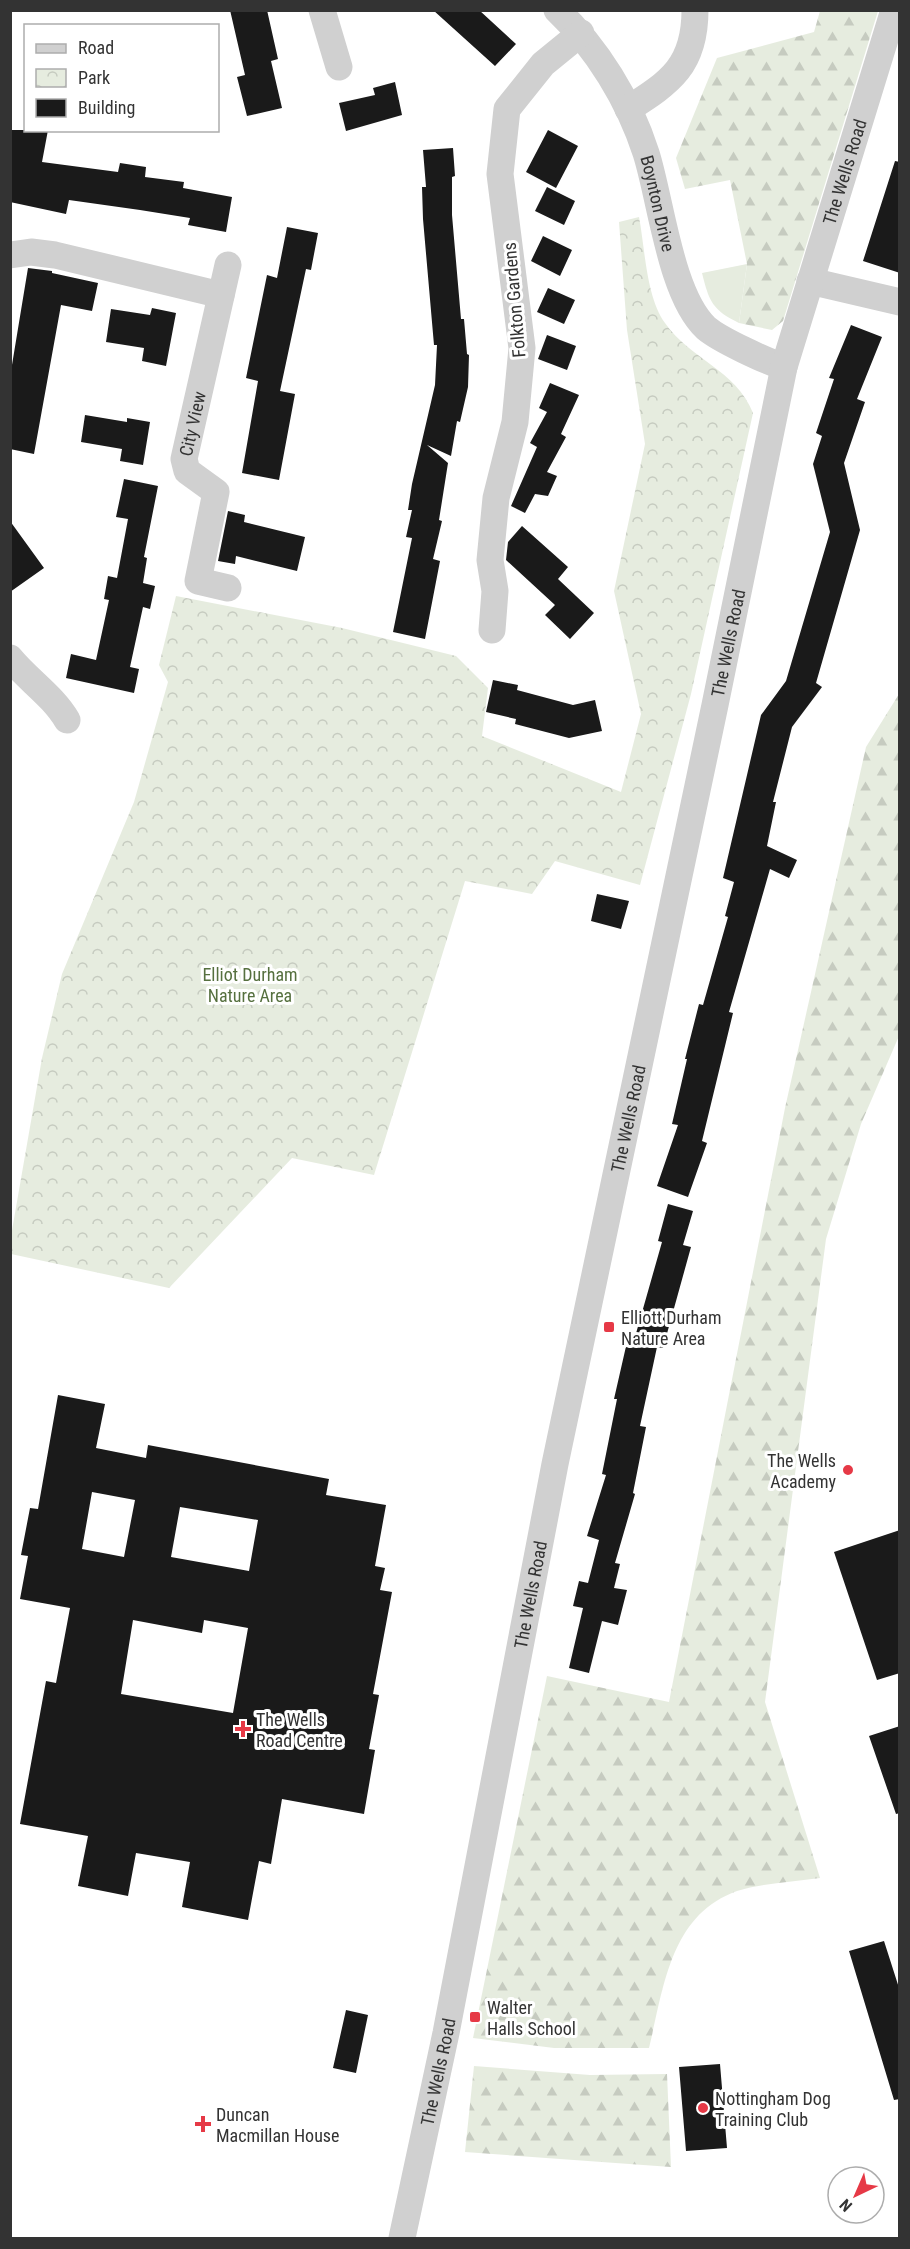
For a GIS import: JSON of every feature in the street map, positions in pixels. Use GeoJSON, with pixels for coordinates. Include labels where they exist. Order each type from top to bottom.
{"type":"FeatureCollection","features":[{"type":"Feature","properties":{"kind":"street"},"geometry":{"type":"LineString","coordinates":[[322,10],[339,67]]}},
{"type":"Feature","properties":{"kind":"street","name":"Boynton Drive"},"geometry":{"type":"LineString","coordinates":[[557,10],[581,33],[628,109],[645,152],[672,260],[692,310],[707,328],[784,368]]}},
{"type":"Feature","properties":{"kind":"street"},"geometry":{"type":"LineString","coordinates":[[628,109],[658,90],[681,70],[695,28],[695,10]]}},
{"type":"Feature","properties":{"kind":"street","name":"The Wells Road"},"geometry":{"type":"LineString","coordinates":[[402,2238],[446,2033],[555,1464],[784,368],[894,10]]}},
{"type":"Feature","properties":{"kind":"street","name":"Folkton Gardens"},"geometry":{"type":"LineString","coordinates":[[492,630],[495,591],[490,560],[496,498],[515,422],[522,348],[500,174],[507,109],[543,64],[581,33]]}},
{"type":"Feature","properties":{"kind":"street"},"geometry":{"type":"LineString","coordinates":[[10,255],[30,252],[55,255],[222,295]]}},
{"type":"Feature","properties":{"kind":"street","name":"City View"},"geometry":{"type":"LineString","coordinates":[[228,265],[184,459],[187,471],[216,492],[198,581],[228,588]]}},
{"type":"Feature","properties":{"kind":"street"},"geometry":{"type":"LineString","coordinates":[[810,281],[900,302]]}},
{"type":"Feature","properties":{"kind":"street"},"geometry":{"type":"LineString","coordinates":[[10,658],[25,676],[59,707],[67,720]]}},
{"type":"Feature","properties":{"kind":"green space"},"geometry":{"type":"Polygon","coordinates":[[[820,11],[878,11],[783,321],[772,330],[739,323],[747,264],[730,180],[685,189],[676,158],[717,58],[814,32],[820,11]]]}},
{"type":"Feature","properties":{"kind":"green space","name":"Elliot Durham Nature Area"},"geometry":{"type":"Polygon","coordinates":[[[639,217],[650,286],[665,323],[687,346],[736,386],[753,413],[691,694],[640,885],[555,861],[532,894],[465,881],[374,1175],[292,1158],[169,1288],[11,1254],[11,1236],[42,1058],[62,974],[134,802],[168,682],[159,665],[176,596],[342,628],[456,656],[488,688],[482,736],[621,792],[641,714],[614,591],[645,444],[627,330],[619,222],[639,217]]]}},
{"type":"Feature","properties":{"kind":"green space"},"geometry":{"type":"Polygon","coordinates":[[[747,264],[739,323],[723,314],[713,304],[702,273],[747,264]]]}},
{"type":"Feature","properties":{"kind":"green space"},"geometry":{"type":"Polygon","coordinates":[[[899,694],[899,1036],[861,1124],[826,1239],[765,1702],[820,1878],[767,1884],[737,1891],[715,1902],[697,1917],[673,1956],[649,2048],[554,2048],[473,2038],[547,1676],[669,1702],[785,1108],[866,747],[899,694]]]}},
{"type":"Feature","properties":{"kind":"green space"},"geometry":{"type":"Polygon","coordinates":[[[474,2066],[590,2075],[667,2074],[671,2167],[465,2152],[474,2066]]]}},
{"type":"Feature","properties":{"kind":"building"},"geometry":{"type":"Polygon","coordinates":[[[230,10],[267,10],[278,59],[271,61],[282,108],[247,116],[237,77],[245,75],[230,10]]]}},
{"type":"Feature","properties":{"kind":"building"},"geometry":{"type":"Polygon","coordinates":[[[433,10],[479,10],[516,44],[495,66],[433,10]]]}},
{"type":"Feature","properties":{"kind":"building"},"geometry":{"type":"Polygon","coordinates":[[[395,82],[402,115],[346,131],[339,103],[375,95],[373,88],[395,82]]]}},
{"type":"Feature","properties":{"kind":"building"},"geometry":{"type":"Polygon","coordinates":[[[10,130],[48,132],[42,162],[118,172],[120,163],[146,167],[145,177],[184,182],[183,188],[232,197],[226,232],[188,225],[190,218],[69,200],[66,214],[10,202],[10,130]]]}},
{"type":"Feature","properties":{"kind":"building"},"geometry":{"type":"Polygon","coordinates":[[[548,130],[578,146],[556,188],[526,172],[548,130]]]}},
{"type":"Feature","properties":{"kind":"building"},"geometry":{"type":"Polygon","coordinates":[[[453,148],[455,176],[452,177],[452,215],[461,319],[464,319],[467,354],[469,355],[468,387],[460,422],[457,421],[451,456],[427,445],[448,463],[439,520],[442,521],[433,559],[440,561],[425,639],[393,632],[412,538],[406,537],[412,510],[408,510],[412,484],[435,385],[437,345],[434,345],[423,219],[422,187],[426,187],[423,150],[453,148]]]}},
{"type":"Feature","properties":{"kind":"building"},"geometry":{"type":"Polygon","coordinates":[[[895,161],[900,162],[900,273],[863,261],[895,161]]]}},
{"type":"Feature","properties":{"kind":"building"},"geometry":{"type":"Polygon","coordinates":[[[547,187],[575,201],[564,225],[535,211],[547,187]]]}},
{"type":"Feature","properties":{"kind":"building"},"geometry":{"type":"Polygon","coordinates":[[[287,227],[318,233],[311,270],[306,269],[280,391],[295,394],[279,480],[242,473],[258,381],[246,378],[267,275],[277,278],[287,227]]]}},
{"type":"Feature","properties":{"kind":"building"},"geometry":{"type":"Polygon","coordinates":[[[543,236],[572,250],[560,276],[531,261],[543,236]]]}},
{"type":"Feature","properties":{"kind":"building"},"geometry":{"type":"Polygon","coordinates":[[[28,268],[52,271],[52,273],[98,283],[92,311],[61,305],[34,454],[10,449],[10,377],[28,268]]]}},
{"type":"Feature","properties":{"kind":"building"},"geometry":{"type":"Polygon","coordinates":[[[548,288],[575,300],[564,324],[537,312],[548,288]]]}},
{"type":"Feature","properties":{"kind":"building"},"geometry":{"type":"Polygon","coordinates":[[[152,308],[176,313],[166,366],[142,361],[144,348],[106,342],[111,309],[150,315],[152,308]]]}},
{"type":"Feature","properties":{"kind":"building"},"geometry":{"type":"Polygon","coordinates":[[[851,325],[882,337],[857,399],[865,402],[844,463],[860,530],[816,683],[822,687],[792,727],[773,802],[776,802],[767,846],[797,860],[789,878],[770,869],[729,1012],[733,1013],[702,1141],[707,1143],[688,1197],[657,1186],[678,1125],[672,1124],[699,1004],[703,1005],[728,917],[725,916],[734,882],[723,878],[761,715],[786,681],[830,532],[813,464],[822,436],[816,433],[834,379],[829,378],[851,325]]]}},
{"type":"Feature","properties":{"kind":"building"},"geometry":{"type":"Polygon","coordinates":[[[547,335],[576,346],[567,370],[538,359],[547,335]]]}},
{"type":"Feature","properties":{"kind":"building"},"geometry":{"type":"Polygon","coordinates":[[[550,383],[579,395],[561,434],[566,437],[547,472],[557,476],[548,496],[535,494],[525,513],[511,506],[537,447],[530,443],[547,412],[539,408],[550,383]]]}},
{"type":"Feature","properties":{"kind":"building"},"geometry":{"type":"Polygon","coordinates":[[[85,415],[127,422],[127,418],[150,422],[143,465],[120,461],[122,449],[81,442],[85,415]]]}},
{"type":"Feature","properties":{"kind":"building"},"geometry":{"type":"Polygon","coordinates":[[[124,479],[158,486],[144,557],[147,558],[143,583],[155,586],[150,609],[143,607],[130,667],[139,669],[134,693],[66,678],[71,654],[96,660],[109,600],[104,599],[108,576],[117,578],[128,519],[116,517],[124,479]]]}},
{"type":"Feature","properties":{"kind":"building"},"geometry":{"type":"Polygon","coordinates":[[[228,511],[245,515],[244,522],[305,537],[297,571],[236,556],[235,564],[218,561],[228,511]]]}},
{"type":"Feature","properties":{"kind":"building"},"geometry":{"type":"Polygon","coordinates":[[[10,521],[44,568],[10,592],[10,521]]]}},
{"type":"Feature","properties":{"kind":"building"},"geometry":{"type":"Polygon","coordinates":[[[522,526],[568,567],[558,579],[594,613],[570,639],[545,615],[555,605],[506,560],[508,542],[522,526]]]}},
{"type":"Feature","properties":{"kind":"building"},"geometry":{"type":"Polygon","coordinates":[[[493,680],[518,685],[517,690],[573,705],[595,700],[602,731],[569,738],[515,724],[516,719],[486,712],[493,680]]]}},
{"type":"Feature","properties":{"kind":"building"},"geometry":{"type":"Polygon","coordinates":[[[597,894],[629,901],[621,929],[591,921],[597,894]]]}},
{"type":"Feature","properties":{"kind":"building"},"geometry":{"type":"Polygon","coordinates":[[[668,1204],[693,1211],[683,1245],[691,1247],[663,1348],[657,1347],[640,1426],[646,1427],[633,1493],[635,1494],[615,1563],[620,1564],[614,1588],[627,1590],[618,1625],[602,1621],[589,1673],[569,1668],[583,1608],[573,1606],[579,1581],[588,1583],[599,1540],[587,1536],[606,1475],[602,1474],[617,1399],[614,1399],[627,1342],[633,1344],[662,1242],[658,1241],[668,1204]]]}},
{"type":"Feature","properties":{"kind":"building"},"geometry":{"type":"Polygon","coordinates":[[[58,1395],[105,1404],[96,1448],[146,1458],[148,1445],[329,1479],[326,1495],[386,1505],[375,1566],[385,1568],[380,1590],[392,1592],[373,1694],[379,1695],[369,1749],[375,1750],[364,1814],[282,1799],[271,1864],[259,1861],[248,1920],[182,1907],[190,1862],[136,1853],[128,1896],[78,1886],[88,1836],[20,1824],[46,1681],[56,1683],[70,1608],[20,1599],[28,1556],[21,1555],[30,1508],[38,1509],[58,1395]],[[92,1492],[82,1549],[124,1557],[135,1500],[92,1492]],[[180,1507],[171,1557],[249,1571],[258,1520],[180,1507]],[[133,1620],[121,1694],[233,1713],[248,1628],[204,1620],[202,1633],[133,1620]]]}},
{"type":"Feature","properties":{"kind":"building"},"geometry":{"type":"Polygon","coordinates":[[[900,1530],[900,1673],[877,1680],[834,1552],[900,1530]]]}},
{"type":"Feature","properties":{"kind":"building"},"geometry":{"type":"Polygon","coordinates":[[[900,1726],[900,1813],[896,1814],[869,1736],[900,1726]]]}},
{"type":"Feature","properties":{"kind":"building"},"geometry":{"type":"Polygon","coordinates":[[[884,1941],[900,1991],[900,2099],[894,2100],[849,1951],[884,1941]]]}},
{"type":"Feature","properties":{"kind":"building"},"geometry":{"type":"Polygon","coordinates":[[[346,2010],[368,2015],[356,2073],[333,2068],[346,2010]]]}},
{"type":"Feature","properties":{"kind":"building","name":"Nottingham Dog Training Club"},"geometry":{"type":"Polygon","coordinates":[[[720,2064],[727,2148],[686,2151],[679,2067],[720,2064]]]}},
{"type":"Feature","properties":{"kind":"place","name":"Elliott Durham Nature Area"},"geometry":{"type":"Point","coordinates":[609,1327]}},
{"type":"Feature","properties":{"kind":"place","name":"The Wells Academy"},"geometry":{"type":"Point","coordinates":[848,1470]}},
{"type":"Feature","properties":{"kind":"place","name":"The Wells Road Centre"},"geometry":{"type":"Point","coordinates":[243,1729]}},
{"type":"Feature","properties":{"kind":"place","name":"Walter Halls School"},"geometry":{"type":"Point","coordinates":[475,2017]}},
{"type":"Feature","properties":{"kind":"place","name":"Nottingham Dog Training Club"},"geometry":{"type":"Point","coordinates":[703,2108]}},
{"type":"Feature","properties":{"kind":"place","name":"Duncan Macmillan House"},"geometry":{"type":"Point","coordinates":[203,2124]}}]}
